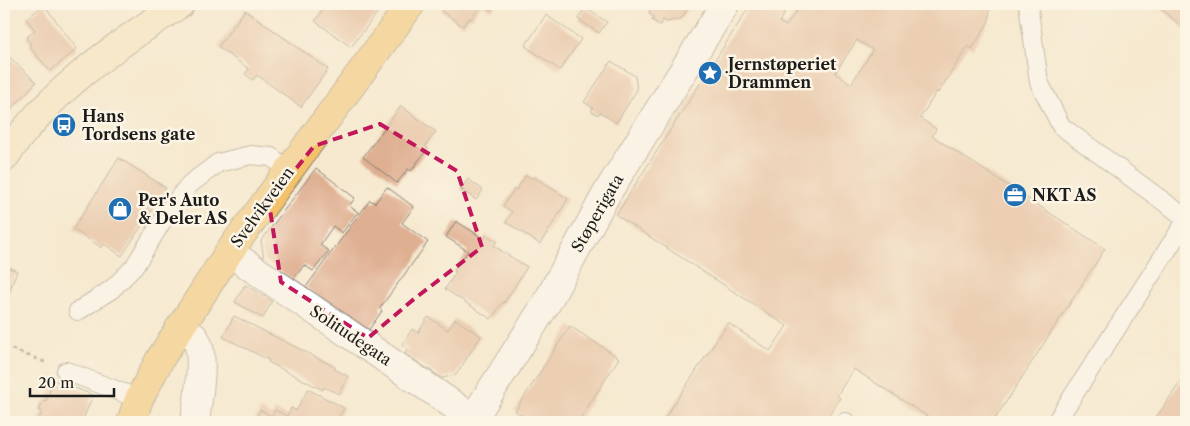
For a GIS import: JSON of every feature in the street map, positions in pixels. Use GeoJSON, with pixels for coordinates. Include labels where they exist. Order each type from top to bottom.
{"type":"FeatureCollection","features":[{"type":"Feature","properties":{"kind":"main road"},"geometry":{"type":"LineString","coordinates":[[4,158],[27,128],[70,84],[99,59],[180,4]]}},
{"type":"Feature","properties":{"kind":"main road","name":"Svelvikveien"},"geometry":{"type":"LineString","coordinates":[[135,411],[160,359],[229,252],[411,4]]}},
{"type":"Feature","properties":{"kind":"street","name":"Støperigata"},"geometry":{"type":"LineString","coordinates":[[472,420],[546,304],[607,193],[725,4]]}},
{"type":"Feature","properties":{"kind":"street","name":"Solitudegata"},"geometry":{"type":"LineString","coordinates":[[229,252],[472,420]]}},
{"type":"Feature","properties":{"kind":"street"},"geometry":{"type":"LineString","coordinates":[[179,329],[194,336],[199,348],[201,369],[195,422]]}},
{"type":"Feature","properties":{"kind":"lane"},"geometry":{"type":"LineString","coordinates":[[1028,4],[1040,82],[1061,126],[1186,220],[1056,422]]}},
{"type":"Feature","properties":{"kind":"lane"},"geometry":{"type":"LineString","coordinates":[[78,311],[112,288],[134,267],[169,210],[190,184],[218,164],[250,155],[271,157],[289,170]]}},
{"type":"Feature","properties":{"kind":"lane"},"geometry":{"type":"LineString","coordinates":[[66,371],[135,411]]}},
{"type":"Feature","properties":{"kind":"path"},"geometry":{"type":"LineString","coordinates":[[4,346],[66,371]]}},
{"type":"Feature","properties":{"kind":"highlighted area"},"geometry":{"type":"Polygon","coordinates":[[[380,124],[457,171],[482,247],[414,299],[368,338],[281,282],[269,203],[314,146],[380,124]]]}},
{"type":"Feature","properties":{"kind":"building"},"geometry":{"type":"Polygon","coordinates":[[[327,4],[384,4],[351,47],[315,21],[327,4]]]}},
{"type":"Feature","properties":{"kind":"building"},"geometry":{"type":"Polygon","coordinates":[[[446,4],[482,4],[463,26],[441,11],[446,4]]]}},
{"type":"Feature","properties":{"kind":"building"},"geometry":{"type":"Polygon","coordinates":[[[482,4],[497,4],[491,11],[482,4]]]}},
{"type":"Feature","properties":{"kind":"building"},"geometry":{"type":"Polygon","coordinates":[[[641,4],[691,4],[681,19],[667,22],[663,20],[660,25],[652,20],[654,17],[649,14],[650,9],[641,4]]]}},
{"type":"Feature","properties":{"kind":"building"},"geometry":{"type":"Polygon","coordinates":[[[751,4],[790,4],[779,22],[786,26],[801,4],[990,4],[989,21],[972,49],[968,46],[920,118],[936,129],[932,136],[1105,249],[993,422],[936,422],[854,369],[837,395],[840,398],[824,422],[662,422],[728,323],[770,351],[787,326],[616,215],[751,4]],[[857,40],[835,73],[851,84],[873,50],[857,40]]]}},
{"type":"Feature","properties":{"kind":"building"},"geometry":{"type":"Polygon","coordinates":[[[1155,4],[1186,4],[1186,30],[1155,4]]]}},
{"type":"Feature","properties":{"kind":"building"},"geometry":{"type":"Polygon","coordinates":[[[44,5],[77,49],[50,71],[29,46],[31,44],[26,38],[35,30],[26,19],[44,5]]]}},
{"type":"Feature","properties":{"kind":"building"},"geometry":{"type":"Polygon","coordinates":[[[585,8],[607,22],[599,33],[578,19],[585,8]]]}},
{"type":"Feature","properties":{"kind":"building"},"geometry":{"type":"Polygon","coordinates":[[[245,10],[328,69],[301,107],[257,75],[253,80],[245,74],[249,69],[218,47],[245,10]]]}},
{"type":"Feature","properties":{"kind":"building"},"geometry":{"type":"Polygon","coordinates":[[[546,15],[581,39],[560,70],[525,46],[546,15]]]}},
{"type":"Feature","properties":{"kind":"building"},"geometry":{"type":"Polygon","coordinates":[[[4,52],[36,82],[8,113],[4,109],[4,52]]]}},
{"type":"Feature","properties":{"kind":"building"},"geometry":{"type":"Polygon","coordinates":[[[611,61],[635,76],[637,90],[616,123],[600,112],[598,115],[591,111],[593,108],[584,102],[611,61]]]}},
{"type":"Feature","properties":{"kind":"building"},"geometry":{"type":"Polygon","coordinates":[[[401,106],[436,132],[425,146],[428,148],[411,171],[408,169],[397,183],[363,157],[401,106]]]}},
{"type":"Feature","properties":{"kind":"building","name":"Per's Auto & Deler AS"},"geometry":{"type":"Polygon","coordinates":[[[119,158],[166,188],[122,256],[104,244],[102,248],[73,229],[119,158]]]}},
{"type":"Feature","properties":{"kind":"building"},"geometry":{"type":"Polygon","coordinates":[[[316,168],[355,198],[349,206],[358,212],[342,233],[333,226],[320,245],[329,251],[313,271],[304,265],[293,280],[264,259],[261,241],[316,168]]]}},
{"type":"Feature","properties":{"kind":"building"},"geometry":{"type":"Polygon","coordinates":[[[526,175],[533,179],[534,177],[568,199],[540,244],[506,222],[512,212],[503,206],[526,175]]]}},
{"type":"Feature","properties":{"kind":"building"},"geometry":{"type":"Polygon","coordinates":[[[468,179],[483,190],[476,200],[461,189],[468,179]]]}},
{"type":"Feature","properties":{"kind":"building"},"geometry":{"type":"Polygon","coordinates":[[[387,187],[414,207],[402,223],[428,242],[380,308],[382,311],[368,331],[306,287],[370,200],[375,203],[387,187]]]}},
{"type":"Feature","properties":{"kind":"building"},"geometry":{"type":"Polygon","coordinates":[[[456,221],[484,239],[486,235],[497,241],[494,246],[527,267],[504,303],[491,319],[445,289],[456,272],[454,271],[468,251],[446,237],[456,221]]]}},
{"type":"Feature","properties":{"kind":"building"},"geometry":{"type":"Polygon","coordinates":[[[4,266],[17,271],[4,305],[4,266]]]}},
{"type":"Feature","properties":{"kind":"building"},"geometry":{"type":"Polygon","coordinates":[[[245,285],[272,301],[263,318],[235,302],[245,285]]]}},
{"type":"Feature","properties":{"kind":"building"},"geometry":{"type":"Polygon","coordinates":[[[234,316],[335,367],[334,369],[348,376],[339,394],[324,387],[323,390],[223,337],[234,316]]]}},
{"type":"Feature","properties":{"kind":"building"},"geometry":{"type":"Polygon","coordinates":[[[428,317],[448,330],[455,319],[481,336],[456,375],[442,378],[405,354],[408,349],[402,345],[412,329],[418,333],[428,317]]]}},
{"type":"Feature","properties":{"kind":"building"},"geometry":{"type":"Polygon","coordinates":[[[570,326],[619,358],[578,422],[533,422],[515,411],[570,326]]]}},
{"type":"Feature","properties":{"kind":"building"},"geometry":{"type":"Polygon","coordinates":[[[1186,374],[1186,422],[1153,422],[1186,374]]]}},
{"type":"Feature","properties":{"kind":"building"},"geometry":{"type":"Polygon","coordinates":[[[54,380],[93,395],[82,422],[38,422],[42,411],[39,410],[44,400],[46,401],[54,380]]]}},
{"type":"Feature","properties":{"kind":"building"},"geometry":{"type":"Polygon","coordinates":[[[308,389],[344,408],[336,422],[254,422],[260,410],[272,416],[275,410],[287,416],[291,408],[296,411],[308,389]]]}},
{"type":"Feature","properties":{"kind":"place","name":"Jernstøperiet Drammen"},"geometry":{"type":"Point","coordinates":[710,73]}},
{"type":"Feature","properties":{"kind":"place","name":"Hans Tordsens gate"},"geometry":{"type":"Point","coordinates":[64,125]}},
{"type":"Feature","properties":{"kind":"place","name":"NKT AS"},"geometry":{"type":"Point","coordinates":[1015,195]}},
{"type":"Feature","properties":{"kind":"place","name":"Per's Auto & Deler AS"},"geometry":{"type":"Point","coordinates":[120,209]}}]}
